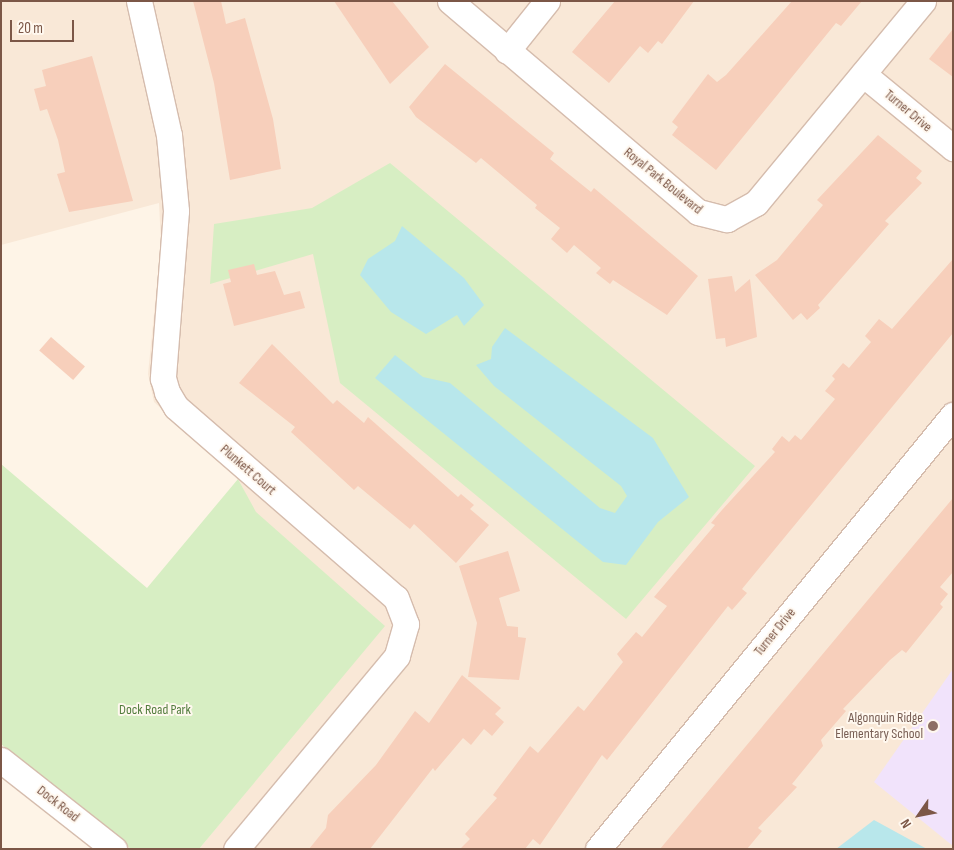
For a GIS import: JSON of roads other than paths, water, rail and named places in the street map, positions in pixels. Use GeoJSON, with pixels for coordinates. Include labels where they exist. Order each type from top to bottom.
{"type":"FeatureCollection","features":[{"type":"Feature","properties":{"kind":"street","name":"Plunkett Court"},"geometry":{"type":"LineString","coordinates":[[139,1],[169,135],[176,211],[163,378],[167,392],[176,407],[396,598],[406,624],[397,656],[236,849]]}},
{"type":"Feature","properties":{"kind":"street","name":"Royal Park Boulevard"},"geometry":{"type":"LineString","coordinates":[[450,1],[698,212],[712,219],[744,214],[756,203],[923,1]]}},
{"type":"Feature","properties":{"kind":"street"},"geometry":{"type":"LineString","coordinates":[[507,51],[547,1]]}},
{"type":"Feature","properties":{"kind":"street","name":"Turner Drive"},"geometry":{"type":"LineString","coordinates":[[863,74],[953,148]]}},
{"type":"Feature","properties":{"kind":"street","name":"Turner Drive"},"geometry":{"type":"LineString","coordinates":[[598,849],[953,415]]}},
{"type":"Feature","properties":{"kind":"street","name":"Dock Road"},"geometry":{"type":"LineString","coordinates":[[1,760],[114,849]]}},
{"type":"Feature","properties":{"kind":"water"},"geometry":{"type":"Polygon","coordinates":[[[402,226],[464,278],[484,305],[464,326],[457,315],[426,334],[391,312],[360,275],[368,259],[395,241],[402,226]]]}},
{"type":"Feature","properties":{"kind":"water"},"geometry":{"type":"Polygon","coordinates":[[[505,328],[653,438],[689,497],[658,522],[626,565],[603,562],[375,378],[395,355],[423,377],[450,383],[600,508],[615,513],[627,496],[621,486],[494,386],[476,365],[491,359],[492,347],[505,328]]]}},
{"type":"Feature","properties":{"kind":"water"},"geometry":{"type":"Polygon","coordinates":[[[874,820],[927,849],[836,849],[874,820]]]}},
{"type":"Feature","properties":{"kind":"place","name":"Algonquin Ridge Elementary School"},"geometry":{"type":"Point","coordinates":[933,726]}},
{"type":"Feature","properties":{"kind":"park label","name":"Dock Road Park"},"geometry":{"type":"Point","coordinates":[155,710]}}]}
